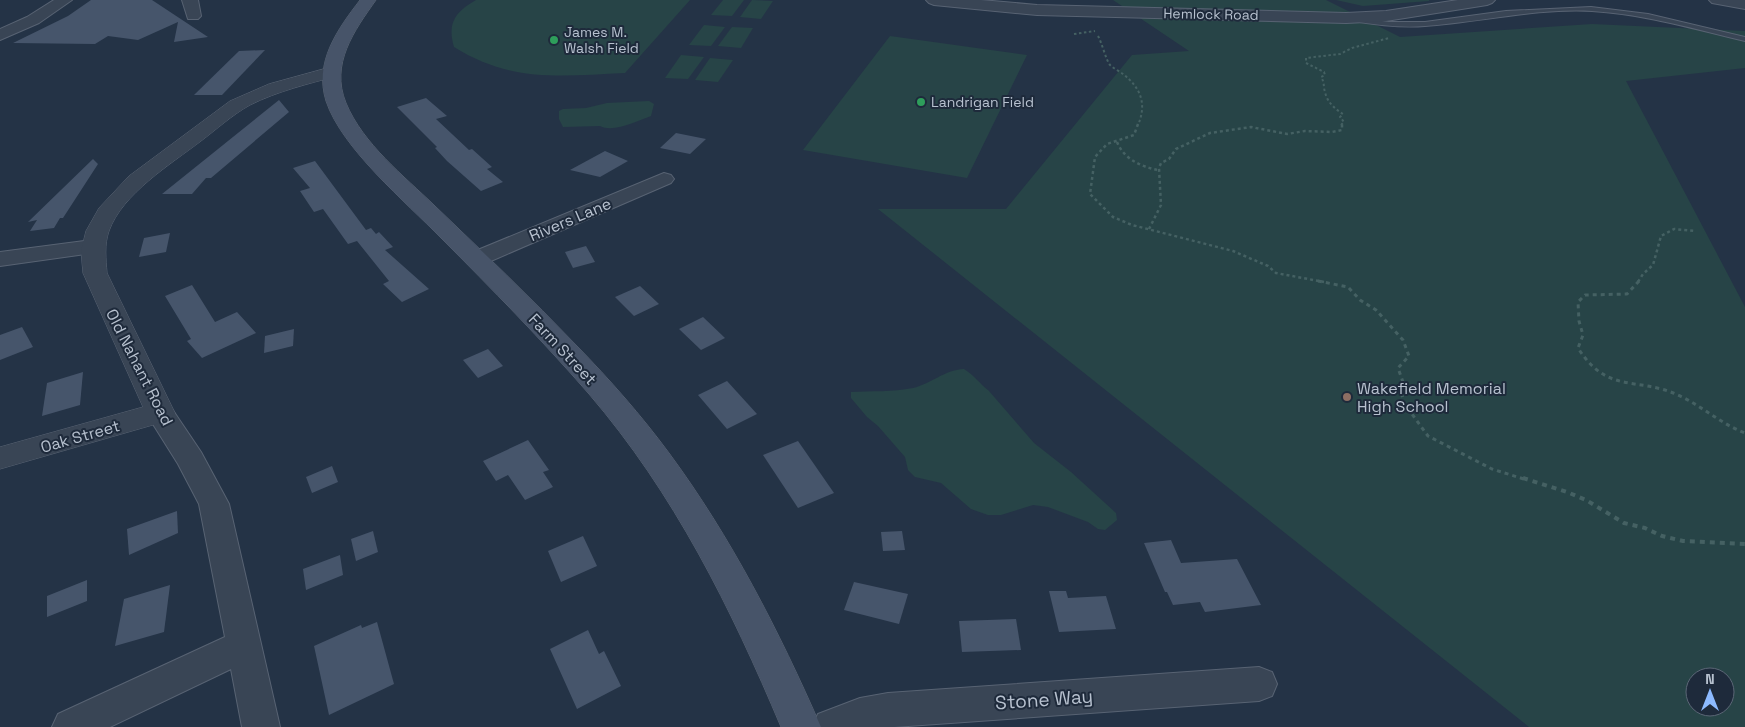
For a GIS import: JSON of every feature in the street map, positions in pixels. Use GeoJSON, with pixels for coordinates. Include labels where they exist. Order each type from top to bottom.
{"type":"FeatureCollection","features":[{"type":"Feature","properties":{"kind":"main road"},"geometry":{"type":"LineString","coordinates":[[331,78],[342,37],[368,0]]}},
{"type":"Feature","properties":{"kind":"main road","name":"Farm Street"},"geometry":{"type":"LineString","coordinates":[[331,78],[340,115],[362,145],[592,379],[631,425],[671,479],[735,587],[770,655],[801,727]]}},
{"type":"Feature","properties":{"kind":"street"},"geometry":{"type":"LineString","coordinates":[[0,35],[33,20],[64,0]]}},
{"type":"Feature","properties":{"kind":"street"},"geometry":{"type":"LineString","coordinates":[[190,0],[193,16]]}},
{"type":"Feature","properties":{"kind":"street","name":"Hemlock Road"},"geometry":{"type":"LineString","coordinates":[[934,0],[1037,10],[1346,18],[1386,16],[1487,0]]}},
{"type":"Feature","properties":{"kind":"street"},"geometry":{"type":"LineString","coordinates":[[1717,0],[1745,4]]}},
{"type":"Feature","properties":{"kind":"street","name":"Old Nahant Road"},"geometry":{"type":"LineString","coordinates":[[262,727],[214,504],[191,460],[160,413],[98,282],[93,264],[92,246],[95,235],[104,218],[125,192],[158,164],[227,114],[272,96],[331,78]]}},
{"type":"Feature","properties":{"kind":"street","name":"Rivers Lane"},"geometry":{"type":"LineString","coordinates":[[476,259],[664,179]]}},
{"type":"Feature","properties":{"kind":"street"},"geometry":{"type":"LineString","coordinates":[[0,260],[92,246]]}},
{"type":"Feature","properties":{"kind":"street","name":"Oak Street"},"geometry":{"type":"LineString","coordinates":[[0,458],[160,413]]}},
{"type":"Feature","properties":{"kind":"street"},"geometry":{"type":"LineString","coordinates":[[70,727],[245,645]]}},
{"type":"Feature","properties":{"kind":"street","name":"Stone Way"},"geometry":{"type":"LineString","coordinates":[[831,727],[860,716],[888,710],[1259,684]]}},
{"type":"Feature","properties":{"kind":"lane"},"geometry":{"type":"LineString","coordinates":[[1546,5],[1554,10]]}},
{"type":"Feature","properties":{"kind":"lane"},"geometry":{"type":"LineString","coordinates":[[1346,18],[1389,24],[1424,24],[1506,13],[1591,9],[1648,16],[1745,39]]}},
{"type":"Feature","properties":{"kind":"path"},"geometry":{"type":"LineString","coordinates":[[1074,34],[1095,31]]}},
{"type":"Feature","properties":{"kind":"path"},"geometry":{"type":"LineString","coordinates":[[1098,36],[1104,47],[1109,64],[1128,76],[1143,96],[1142,116],[1134,135],[1107,144],[1095,157],[1090,194],[1113,217],[1132,225],[1233,251],[1268,266],[1276,272],[1348,287],[1360,300],[1376,310],[1403,340],[1409,356],[1398,368],[1403,382],[1400,388],[1404,403],[1428,436],[1492,469],[1567,492],[1586,500],[1624,523],[1644,528],[1662,536],[1683,541],[1745,544]]}},
{"type":"Feature","properties":{"kind":"path"},"geometry":{"type":"LineString","coordinates":[[1148,229],[1158,214],[1162,200],[1158,170],[1161,163],[1169,159],[1176,149],[1210,133],[1231,132],[1251,127],[1287,134],[1305,131],[1332,132],[1342,130],[1341,126],[1344,122],[1340,117],[1343,114],[1336,111],[1328,100],[1323,88],[1325,83],[1321,77],[1324,75],[1324,72],[1306,63],[1306,58],[1340,54],[1352,48],[1378,42],[1392,36]]}},
{"type":"Feature","properties":{"kind":"path"},"geometry":{"type":"LineString","coordinates":[[1117,142],[1120,152],[1127,157],[1146,168],[1158,170]]}},
{"type":"Feature","properties":{"kind":"path"},"geometry":{"type":"LineString","coordinates":[[1696,231],[1674,229],[1661,236],[1653,265],[1643,274],[1635,287],[1626,294],[1585,295],[1578,302],[1579,322],[1583,335],[1578,348],[1590,366],[1604,377],[1668,391],[1696,405],[1721,423],[1745,433]]}},
{"type":"Feature","properties":{"kind":"green space","name":"James M. Walsh Field"},"geometry":{"type":"Polygon","coordinates":[[[476,0],[690,0],[625,73],[558,76],[537,75],[496,67],[475,59],[454,47],[452,25],[454,19],[463,9],[476,0]]]}},
{"type":"Feature","properties":{"kind":"green space"},"geometry":{"type":"Polygon","coordinates":[[[723,0],[744,0],[732,16],[711,15],[723,0]]]}},
{"type":"Feature","properties":{"kind":"green space"},"geometry":{"type":"Polygon","coordinates":[[[752,0],[773,1],[761,19],[740,17],[752,0]]]}},
{"type":"Feature","properties":{"kind":"green space","name":"Wakefield Memorial High School"},"geometry":{"type":"Polygon","coordinates":[[[1113,0],[1326,0],[1400,37],[1592,24],[1745,31],[1745,68],[1626,81],[1745,307],[1745,727],[1529,727],[878,209],[1006,209],[1132,55],[1189,51],[1113,0]]]}},
{"type":"Feature","properties":{"kind":"green space"},"geometry":{"type":"Polygon","coordinates":[[[1336,0],[1429,0],[1429,1],[1363,6],[1336,0]]]}},
{"type":"Feature","properties":{"kind":"green space"},"geometry":{"type":"Polygon","coordinates":[[[704,25],[725,27],[711,46],[689,45],[704,25]]]}},
{"type":"Feature","properties":{"kind":"green space"},"geometry":{"type":"Polygon","coordinates":[[[732,27],[753,28],[741,48],[718,46],[732,27]]]}},
{"type":"Feature","properties":{"kind":"green space","name":"Landrigan Field"},"geometry":{"type":"Polygon","coordinates":[[[890,36],[1027,55],[967,178],[803,150],[890,36]]]}},
{"type":"Feature","properties":{"kind":"green space"},"geometry":{"type":"Polygon","coordinates":[[[681,55],[704,57],[688,79],[665,78],[681,55]]]}},
{"type":"Feature","properties":{"kind":"green space"},"geometry":{"type":"Polygon","coordinates":[[[710,58],[733,60],[718,82],[695,80],[710,58]]]}},
{"type":"Feature","properties":{"kind":"green space"},"geometry":{"type":"Polygon","coordinates":[[[649,101],[654,104],[651,116],[619,127],[563,127],[559,119],[559,111],[563,109],[586,108],[607,103],[649,101]]]}},
{"type":"Feature","properties":{"kind":"green space"},"geometry":{"type":"Polygon","coordinates":[[[964,369],[989,391],[1034,443],[1071,472],[1116,513],[1117,520],[1105,530],[1098,529],[1088,522],[1048,507],[1033,505],[1001,515],[988,515],[971,509],[941,483],[915,477],[908,470],[905,457],[851,398],[851,392],[890,391],[913,388],[944,374],[964,369]]]}},
{"type":"Feature","properties":{"kind":"building"},"geometry":{"type":"Polygon","coordinates":[[[91,0],[152,0],[208,37],[174,42],[178,22],[138,40],[108,36],[95,44],[13,43],[68,16],[91,0]]]}},
{"type":"Feature","properties":{"kind":"building"},"geometry":{"type":"Polygon","coordinates":[[[265,50],[222,95],[194,95],[239,51],[265,50]]]}},
{"type":"Feature","properties":{"kind":"building"},"geometry":{"type":"Polygon","coordinates":[[[426,98],[447,116],[436,119],[469,150],[472,149],[492,167],[487,169],[503,182],[481,191],[447,161],[435,148],[437,147],[397,107],[426,98]]]}},
{"type":"Feature","properties":{"kind":"building"},"geometry":{"type":"Polygon","coordinates":[[[279,100],[289,112],[211,178],[206,178],[192,194],[162,194],[279,100]]]}},
{"type":"Feature","properties":{"kind":"building"},"geometry":{"type":"Polygon","coordinates":[[[676,133],[706,139],[690,154],[660,148],[676,133]]]}},
{"type":"Feature","properties":{"kind":"building"},"geometry":{"type":"Polygon","coordinates":[[[605,151],[628,161],[600,177],[570,170],[605,151]]]}},
{"type":"Feature","properties":{"kind":"building"},"geometry":{"type":"Polygon","coordinates":[[[93,159],[98,164],[63,218],[60,218],[54,228],[30,231],[37,220],[28,222],[93,159]]]}},
{"type":"Feature","properties":{"kind":"building"},"geometry":{"type":"Polygon","coordinates":[[[315,161],[366,230],[371,228],[376,234],[379,232],[393,247],[385,250],[429,289],[402,302],[383,284],[389,281],[357,241],[348,244],[323,209],[314,212],[300,191],[310,188],[293,168],[315,161]]]}},
{"type":"Feature","properties":{"kind":"building"},"geometry":{"type":"Polygon","coordinates":[[[170,233],[166,252],[139,257],[144,238],[170,233]]]}},
{"type":"Feature","properties":{"kind":"building"},"geometry":{"type":"Polygon","coordinates":[[[586,246],[595,262],[573,268],[565,252],[586,246]]]}},
{"type":"Feature","properties":{"kind":"building"},"geometry":{"type":"Polygon","coordinates":[[[192,285],[215,322],[237,312],[256,333],[202,358],[187,341],[191,339],[165,296],[192,285]]]}},
{"type":"Feature","properties":{"kind":"building"},"geometry":{"type":"Polygon","coordinates":[[[640,286],[659,304],[634,316],[615,297],[640,286]]]}},
{"type":"Feature","properties":{"kind":"building"},"geometry":{"type":"Polygon","coordinates":[[[703,317],[725,338],[701,350],[679,329],[703,317]]]}},
{"type":"Feature","properties":{"kind":"building"},"geometry":{"type":"Polygon","coordinates":[[[22,327],[33,347],[0,360],[0,335],[22,327]]]}},
{"type":"Feature","properties":{"kind":"building"},"geometry":{"type":"Polygon","coordinates":[[[294,329],[293,346],[264,353],[265,336],[294,329]]]}},
{"type":"Feature","properties":{"kind":"building"},"geometry":{"type":"Polygon","coordinates":[[[488,349],[503,366],[478,378],[463,360],[488,349]]]}},
{"type":"Feature","properties":{"kind":"building"},"geometry":{"type":"Polygon","coordinates":[[[83,372],[80,405],[42,416],[47,383],[83,372]]]}},
{"type":"Feature","properties":{"kind":"building"},"geometry":{"type":"Polygon","coordinates":[[[727,381],[757,414],[727,429],[698,395],[727,381]]]}},
{"type":"Feature","properties":{"kind":"building"},"geometry":{"type":"Polygon","coordinates":[[[528,440],[549,470],[543,472],[553,487],[525,500],[508,475],[496,481],[483,461],[528,440]]]}},
{"type":"Feature","properties":{"kind":"building"},"geometry":{"type":"Polygon","coordinates":[[[798,441],[834,493],[798,508],[763,455],[798,441]]]}},
{"type":"Feature","properties":{"kind":"building"},"geometry":{"type":"Polygon","coordinates":[[[332,466],[338,482],[312,493],[306,477],[332,466]]]}},
{"type":"Feature","properties":{"kind":"building"},"geometry":{"type":"Polygon","coordinates":[[[177,511],[178,533],[129,555],[127,529],[177,511]]]}},
{"type":"Feature","properties":{"kind":"building"},"geometry":{"type":"Polygon","coordinates":[[[373,531],[378,552],[356,561],[351,539],[373,531]]]}},
{"type":"Feature","properties":{"kind":"building"},"geometry":{"type":"Polygon","coordinates":[[[902,531],[905,550],[883,551],[881,532],[902,531]]]}},
{"type":"Feature","properties":{"kind":"building"},"geometry":{"type":"Polygon","coordinates":[[[583,536],[597,566],[561,582],[548,551],[583,536]]]}},
{"type":"Feature","properties":{"kind":"building"},"geometry":{"type":"Polygon","coordinates":[[[1171,540],[1181,563],[1237,559],[1261,605],[1205,612],[1200,602],[1173,605],[1167,592],[1165,592],[1144,543],[1171,540]]]}},
{"type":"Feature","properties":{"kind":"building"},"geometry":{"type":"Polygon","coordinates":[[[340,555],[343,575],[306,590],[303,569],[340,555]]]}},
{"type":"Feature","properties":{"kind":"building"},"geometry":{"type":"Polygon","coordinates":[[[87,580],[87,601],[47,617],[47,596],[87,580]]]}},
{"type":"Feature","properties":{"kind":"building"},"geometry":{"type":"Polygon","coordinates":[[[854,582],[908,594],[899,624],[844,610],[854,582]]]}},
{"type":"Feature","properties":{"kind":"building"},"geometry":{"type":"Polygon","coordinates":[[[170,585],[164,632],[115,646],[124,599],[170,585]]]}},
{"type":"Feature","properties":{"kind":"building"},"geometry":{"type":"Polygon","coordinates":[[[1049,591],[1066,591],[1068,598],[1106,596],[1116,629],[1059,632],[1049,591]]]}},
{"type":"Feature","properties":{"kind":"building"},"geometry":{"type":"Polygon","coordinates":[[[1016,619],[1021,650],[962,652],[959,621],[1016,619]]]}},
{"type":"Feature","properties":{"kind":"building"},"geometry":{"type":"Polygon","coordinates":[[[377,622],[394,684],[329,715],[314,646],[361,625],[362,628],[377,622]]]}},
{"type":"Feature","properties":{"kind":"building"},"geometry":{"type":"Polygon","coordinates":[[[588,630],[599,654],[604,651],[621,686],[577,709],[550,649],[588,630]]]}},
{"type":"Feature","properties":{"kind":"place","name":"James M. Walsh Field"},"geometry":{"type":"Point","coordinates":[554,40]}},
{"type":"Feature","properties":{"kind":"place","name":"Landrigan Field"},"geometry":{"type":"Point","coordinates":[921,102]}},
{"type":"Feature","properties":{"kind":"place","name":"Wakefield Memorial High School"},"geometry":{"type":"Point","coordinates":[1347,397]}}]}
